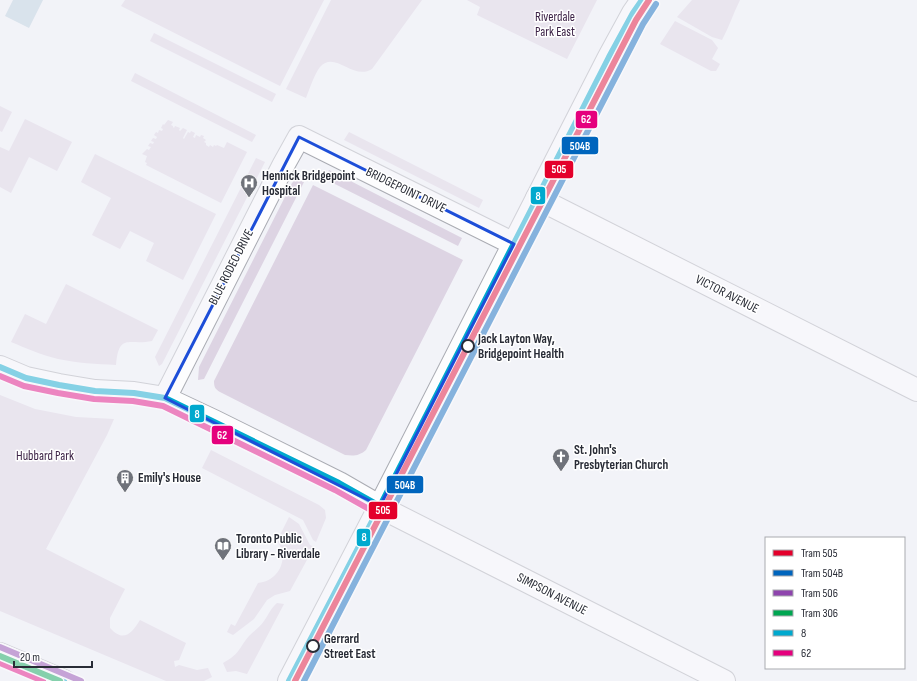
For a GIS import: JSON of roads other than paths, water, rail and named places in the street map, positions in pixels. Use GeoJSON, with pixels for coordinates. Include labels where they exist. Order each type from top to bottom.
{"type":"FeatureCollection","features":[{"type":"Feature","properties":{"kind":"street"},"geometry":{"type":"LineString","coordinates":[[289,681],[619,38],[642,0]]}},
{"type":"Feature","properties":{"kind":"street","name":"BRIDGEPOINT DRIVE"},"geometry":{"type":"LineString","coordinates":[[299,137],[514,244]]}},
{"type":"Feature","properties":{"kind":"street","name":"BLUE RODEO DRIVE"},"geometry":{"type":"LineString","coordinates":[[165,398],[299,137]]}},
{"type":"Feature","properties":{"kind":"street","name":"VICTOR AVENUE"},"geometry":{"type":"LineString","coordinates":[[537,198],[917,390]]}},
{"type":"Feature","properties":{"kind":"street","name":"SIMPSON AVENUE"},"geometry":{"type":"LineString","coordinates":[[0,367],[26,378],[59,385],[95,391],[134,393],[165,398],[214,420],[339,483],[380,506],[724,681]]}},
{"type":"Feature","properties":{"kind":"street"},"geometry":{"type":"LineString","coordinates":[[0,654],[64,681]]}},
{"type":"Feature","properties":{"kind":"water"},"geometry":{"type":"Polygon","coordinates":[[[13,0],[43,0],[29,28],[5,16],[13,0]]]}},
{"type":"Feature","properties":{"kind":"tram line","name":"505"},"geometry":{"type":"LineString","coordinates":[[295,681],[636,20],[649,0]]}},
{"type":"Feature","properties":{"kind":"tram line","name":"504B"},"geometry":{"type":"LineString","coordinates":[[304,681],[643,24],[656,4]]}},
{"type":"Feature","properties":{"kind":"tram line","name":"506"},"geometry":{"type":"LineString","coordinates":[[0,647],[81,681]]}},
{"type":"Feature","properties":{"kind":"tram line","name":"306"},"geometry":{"type":"LineString","coordinates":[[0,656],[60,681]]}},
{"type":"Feature","properties":{"kind":"place","name":"Hennick Bridgepoint Hospital"},"geometry":{"type":"Point","coordinates":[249,198]}},
{"type":"Feature","properties":{"kind":"place","name":"Jack Layton Way, Bridgepoint Health"},"geometry":{"type":"Point","coordinates":[468,346]}},
{"type":"Feature","properties":{"kind":"place","name":"St. John's Presbyterian Church"},"geometry":{"type":"Point","coordinates":[561,472]}},
{"type":"Feature","properties":{"kind":"place","name":"Emily's House"},"geometry":{"type":"Point","coordinates":[125,493]}},
{"type":"Feature","properties":{"kind":"place","name":"Toronto Public Library - Riverdale"},"geometry":{"type":"Point","coordinates":[223,561]}},
{"type":"Feature","properties":{"kind":"place","name":"Gerrard Street East"},"geometry":{"type":"Point","coordinates":[313,646]}},
{"type":"Feature","properties":{"kind":"park label","name":"Riverdale Park East"},"geometry":{"type":"Point","coordinates":[555,24]}},
{"type":"Feature","properties":{"kind":"park label","name":"Hubbard Park"},"geometry":{"type":"Point","coordinates":[45,456]}}]}
